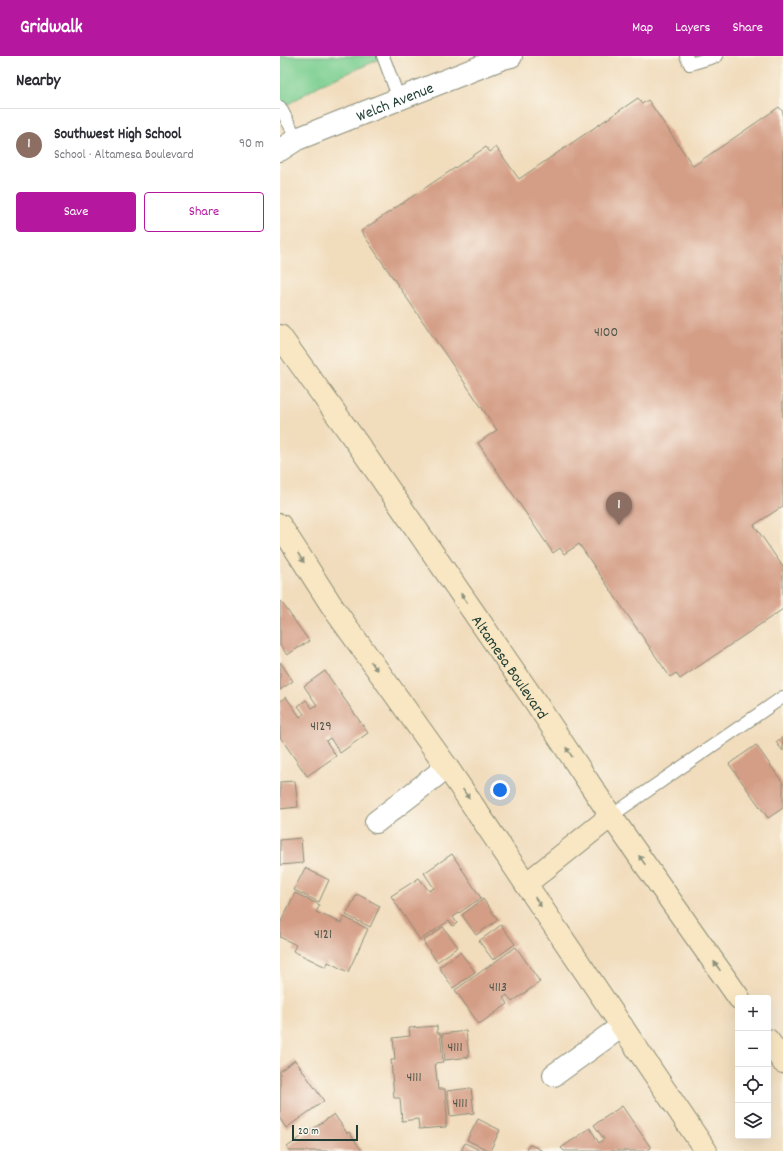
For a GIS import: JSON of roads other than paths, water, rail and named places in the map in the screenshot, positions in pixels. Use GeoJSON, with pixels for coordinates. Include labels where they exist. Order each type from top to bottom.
{"type":"FeatureCollection","features":[{"type":"Feature","properties":{"kind":"main road","name":"Altamesa Boulevard"},"geometry":{"type":"LineString","coordinates":[[280,336],[286,348],[357,443],[534,700],[611,816],[737,995]]}},
{"type":"Feature","properties":{"kind":"main road"},"geometry":{"type":"LineString","coordinates":[[280,525],[334,609],[447,767],[706,1151]]}},
{"type":"Feature","properties":{"kind":"main road"},"geometry":{"type":"LineString","coordinates":[[526,884],[611,816]]}},
{"type":"Feature","properties":{"kind":"main road"},"geometry":{"type":"LineString","coordinates":[[771,1044],[783,1062]]}},
{"type":"Feature","properties":{"kind":"street","name":"Welch Avenue"},"geometry":{"type":"LineString","coordinates":[[288,145],[399,99],[511,56]]}},
{"type":"Feature","properties":{"kind":"street"},"geometry":{"type":"LineString","coordinates":[[376,822],[447,767]]}},
{"type":"Feature","properties":{"kind":"street"},"geometry":{"type":"LineString","coordinates":[[554,1075],[622,1026]]}},
{"type":"Feature","properties":{"kind":"lane"},"geometry":{"type":"LineString","coordinates":[[383,56],[399,99]]}},
{"type":"Feature","properties":{"kind":"lane"},"geometry":{"type":"LineString","coordinates":[[686,56],[690,64],[717,56]]}},
{"type":"Feature","properties":{"kind":"lane"},"geometry":{"type":"LineString","coordinates":[[280,107],[288,145]]}},
{"type":"Feature","properties":{"kind":"lane"},"geometry":{"type":"LineString","coordinates":[[611,816],[783,697]]}},
{"type":"Feature","properties":{"kind":"place","name":"Southwest High School"},"geometry":{"type":"Point","coordinates":[619,525]}}]}
